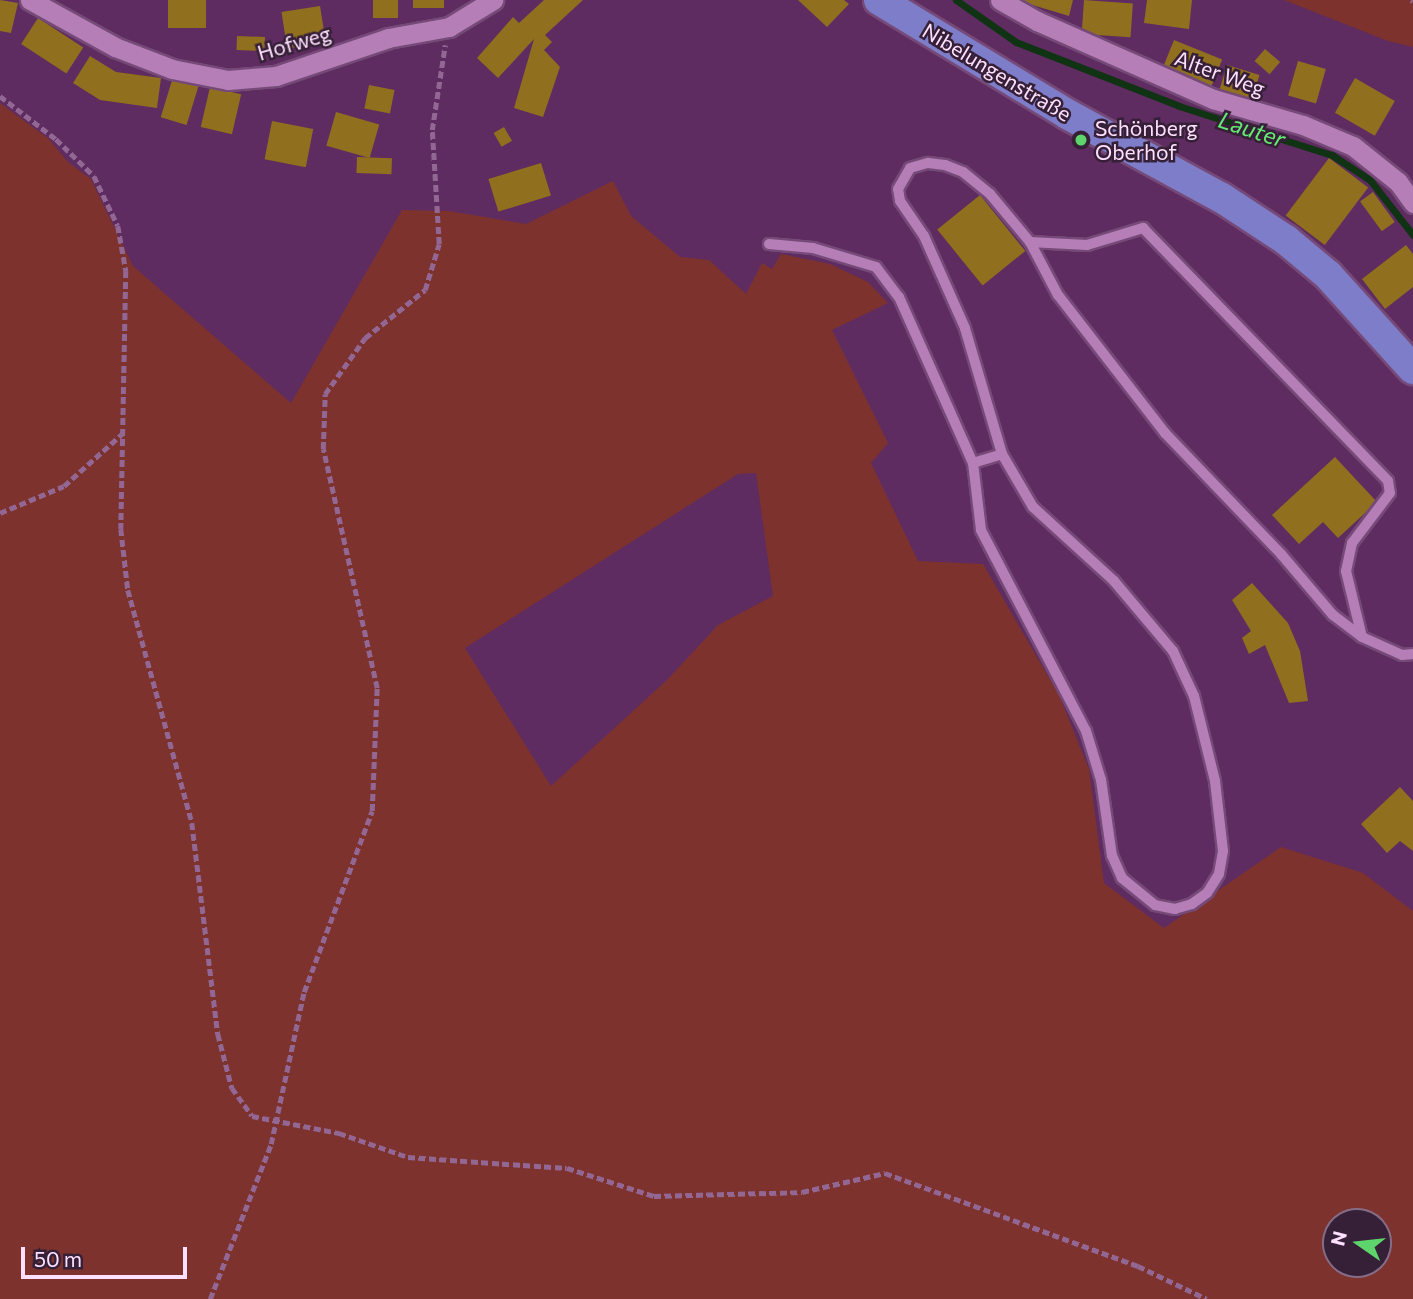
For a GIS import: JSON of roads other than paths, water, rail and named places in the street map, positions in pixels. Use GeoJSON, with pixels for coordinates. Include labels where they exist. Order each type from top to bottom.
{"type":"FeatureCollection","features":[{"type":"Feature","properties":{"kind":"main road","name":"Nibelungenstraße"},"geometry":{"type":"LineString","coordinates":[[879,0],[1067,114],[1222,198],[1286,240],[1328,275],[1413,369]]}},
{"type":"Feature","properties":{"kind":"street","name":"Hofweg"},"geometry":{"type":"LineString","coordinates":[[30,0],[116,47],[172,69],[228,80],[276,76],[388,38],[449,27],[493,0]]}},
{"type":"Feature","properties":{"kind":"street","name":"Alter Weg"},"geometry":{"type":"LineString","coordinates":[[1000,0],[1037,21],[1213,99],[1303,125],[1353,146],[1398,183],[1413,203]]}},
{"type":"Feature","properties":{"kind":"lane"},"geometry":{"type":"LineString","coordinates":[[769,244],[813,248],[876,267],[899,297],[973,463],[981,530],[1090,743],[1101,780],[1112,856],[1122,878],[1155,905],[1175,909],[1192,904],[1207,893],[1219,874],[1223,850],[1214,781],[1194,696],[1173,651],[1114,581],[1033,507],[1002,454],[965,328],[924,236],[900,201],[901,181],[910,169],[922,163],[937,163],[963,173],[990,194],[1030,243],[1058,295],[1165,433],[1281,554],[1333,615],[1362,637],[1402,655],[1413,654]]}},
{"type":"Feature","properties":{"kind":"lane"},"geometry":{"type":"LineString","coordinates":[[1030,243],[1087,245],[1143,228],[1388,481],[1390,493],[1383,506],[1352,543],[1346,557],[1362,637]]}},
{"type":"Feature","properties":{"kind":"lane"},"geometry":{"type":"LineString","coordinates":[[973,463],[1002,454]]}},
{"type":"Feature","properties":{"kind":"waterway","name":"Lauter"},"geometry":{"type":"LineString","coordinates":[[956,0],[1016,42],[1179,106],[1332,155],[1370,180],[1413,235]]}},
{"type":"Feature","properties":{"kind":"place","name":"Schönberg Oberhof"},"geometry":{"type":"Point","coordinates":[1081,140]}}]}
